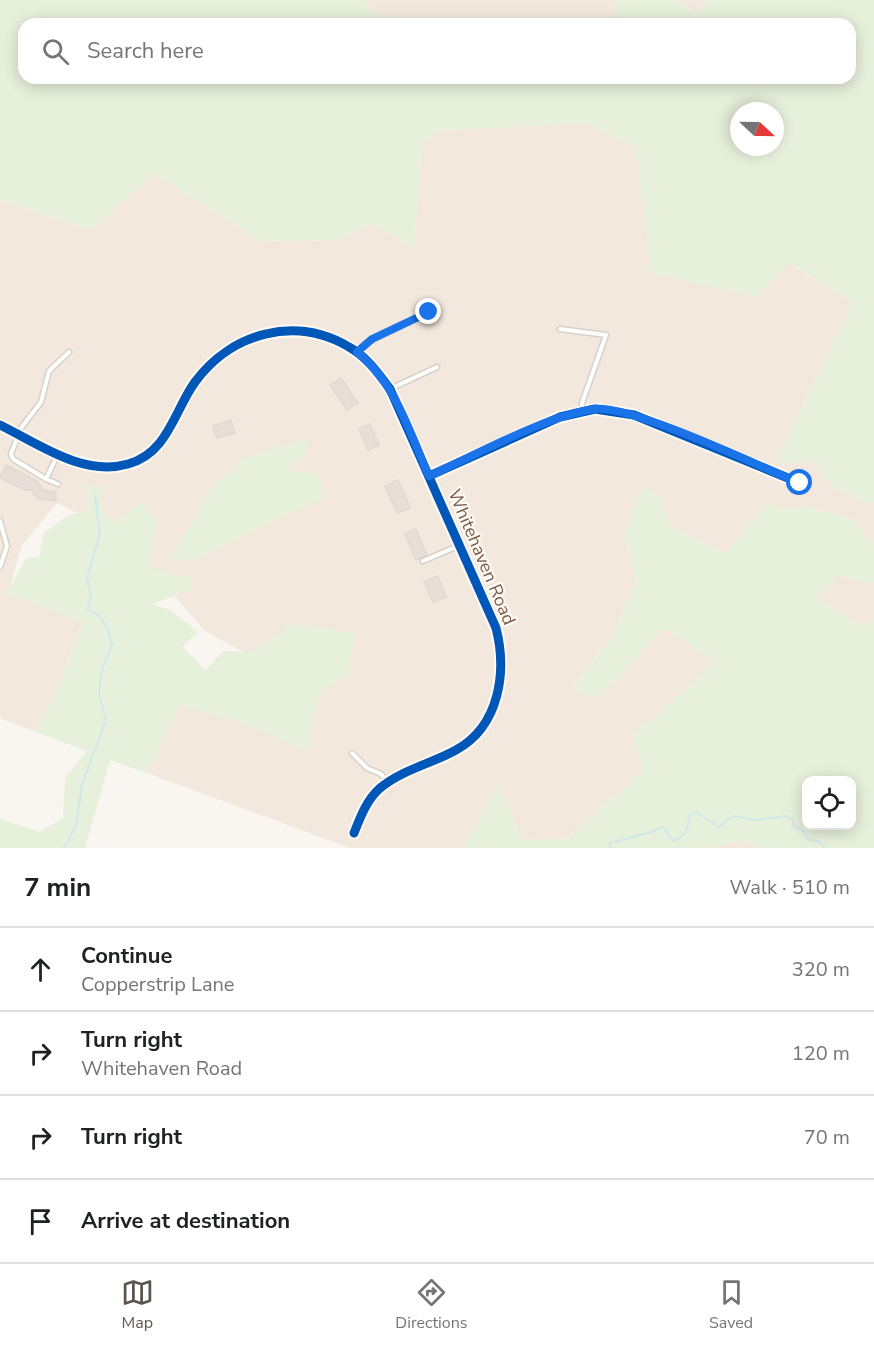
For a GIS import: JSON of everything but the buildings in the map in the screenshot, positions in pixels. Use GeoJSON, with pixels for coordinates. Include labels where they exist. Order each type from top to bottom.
{"type":"FeatureCollection","features":[{"type":"Feature","properties":{"kind":"street","name":"Whitehaven Road"},"geometry":{"type":"LineString","coordinates":[[1,428],[81,465],[106,468],[130,464],[147,454],[170,431],[194,383],[215,359],[246,339],[292,330],[330,337],[357,352],[369,362],[390,389],[429,476],[496,628],[502,663],[499,690],[491,712],[478,732],[458,749],[377,790],[364,809],[354,833]]}},
{"type":"Feature","properties":{"kind":"street"},"geometry":{"type":"LineString","coordinates":[[429,476],[560,417],[611,409],[634,415],[800,483]]}},
{"type":"Feature","properties":{"kind":"lane"},"geometry":{"type":"LineString","coordinates":[[357,352],[372,339],[429,312]]}},
{"type":"Feature","properties":{"kind":"lane"},"geometry":{"type":"LineString","coordinates":[[560,329],[606,336],[582,403],[582,412]]}},
{"type":"Feature","properties":{"kind":"lane"},"geometry":{"type":"LineString","coordinates":[[58,484],[13,459],[10,454],[18,434],[41,402],[49,371],[69,352]]}},
{"type":"Feature","properties":{"kind":"lane"},"geometry":{"type":"LineString","coordinates":[[390,389],[437,367]]}},
{"type":"Feature","properties":{"kind":"lane"},"geometry":{"type":"LineString","coordinates":[[46,479],[58,453]]}},
{"type":"Feature","properties":{"kind":"lane"},"geometry":{"type":"LineString","coordinates":[[0,521],[7,546],[0,567]]}},
{"type":"Feature","properties":{"kind":"lane"},"geometry":{"type":"LineString","coordinates":[[423,561],[459,545]]}},
{"type":"Feature","properties":{"kind":"lane"},"geometry":{"type":"LineString","coordinates":[[352,753],[367,768],[381,774],[389,782]]}},
{"type":"Feature","properties":{"kind":"shaded area"},"geometry":{"type":"Polygon","coordinates":[[[363,0],[646,0],[626,18],[386,18],[373,11],[363,0]]]}},
{"type":"Feature","properties":{"kind":"shaded area"},"geometry":{"type":"Polygon","coordinates":[[[674,0],[706,0],[699,14],[674,0]]]}},
{"type":"Feature","properties":{"kind":"shaded area"},"geometry":{"type":"Polygon","coordinates":[[[586,123],[637,147],[651,273],[788,263],[853,302],[775,463],[815,462],[832,487],[874,505],[874,547],[854,520],[805,506],[785,510],[768,502],[724,554],[670,527],[660,495],[624,532],[636,582],[614,633],[572,688],[598,698],[663,628],[717,662],[632,736],[644,770],[566,839],[522,840],[498,786],[463,848],[350,848],[147,773],[179,705],[277,670],[205,631],[121,534],[57,503],[22,545],[8,593],[83,621],[54,697],[34,731],[0,718],[0,200],[90,230],[154,173],[259,241],[338,240],[372,223],[414,249],[422,142],[440,130],[586,123]]]}},
{"type":"Feature","properties":{"kind":"shaded area"},"geometry":{"type":"Polygon","coordinates":[[[837,575],[874,584],[874,619],[862,628],[818,598],[837,575]]]}},
{"type":"Feature","properties":{"kind":"shaded area"},"geometry":{"type":"Polygon","coordinates":[[[741,840],[763,848],[707,848],[741,840]]]}},
{"type":"Feature","properties":{"kind":"green space"},"geometry":{"type":"Polygon","coordinates":[[[0,0],[363,0],[373,11],[386,18],[18,18],[18,84],[856,84],[856,18],[614,18],[616,0],[674,0],[698,14],[706,0],[874,0],[874,505],[832,487],[815,462],[775,463],[853,302],[789,263],[756,297],[651,273],[636,147],[586,123],[440,130],[422,142],[414,249],[372,223],[338,240],[259,241],[154,174],[90,230],[0,200],[0,0]]]}},
{"type":"Feature","properties":{"kind":"green space"},"geometry":{"type":"Polygon","coordinates":[[[308,438],[305,454],[285,469],[317,474],[325,497],[192,561],[170,558],[214,485],[244,458],[308,438]]]}},
{"type":"Feature","properties":{"kind":"green space"},"geometry":{"type":"Polygon","coordinates":[[[87,485],[101,487],[103,515],[115,523],[142,501],[156,519],[151,569],[193,579],[190,590],[152,604],[171,610],[198,632],[182,647],[206,670],[223,651],[251,652],[281,634],[289,623],[355,633],[348,674],[318,694],[308,751],[242,723],[179,705],[147,773],[110,760],[85,848],[0,848],[0,819],[40,832],[63,818],[65,778],[87,751],[34,731],[54,697],[83,622],[7,593],[26,558],[39,557],[44,533],[69,515],[88,510],[87,485]]]}},
{"type":"Feature","properties":{"kind":"green space"},"geometry":{"type":"Polygon","coordinates":[[[642,488],[660,495],[670,527],[724,554],[768,502],[785,510],[805,506],[854,520],[874,547],[874,584],[837,575],[818,598],[862,628],[874,619],[874,848],[763,848],[741,840],[707,848],[463,848],[498,785],[522,840],[567,839],[643,770],[632,736],[716,662],[663,628],[598,699],[572,689],[614,633],[636,582],[624,532],[642,488]]]}},
{"type":"Feature","properties":{"kind":"waterway"},"geometry":{"type":"LineString","coordinates":[[64,848],[76,826],[82,784],[106,720],[99,695],[101,673],[112,645],[104,623],[93,611],[87,609],[91,597],[87,578],[100,534],[95,495]]}},
{"type":"Feature","properties":{"kind":"waterway"},"geometry":{"type":"LineString","coordinates":[[610,848],[610,843],[663,827],[673,841],[684,834],[690,815],[697,812],[719,827],[732,816],[756,820],[785,816],[793,820],[793,826],[804,831],[809,840],[819,841],[825,848]]}},
{"type":"Feature","properties":{"kind":"cycle path"},"geometry":{"type":"LineString","coordinates":[[0,425],[62,456],[94,466],[111,467],[142,459],[152,451],[169,430],[195,382],[227,351],[245,341],[265,334],[286,331],[307,332],[328,337],[349,347],[372,366],[390,389],[496,628],[501,662],[497,696],[491,712],[471,740],[446,755],[406,772],[379,789],[367,804],[354,833]]}},
{"type":"Feature","properties":{"kind":"cycle path"},"geometry":{"type":"LineString","coordinates":[[429,476],[560,417],[595,409],[634,415],[800,483]]}},
{"type":"Feature","properties":{"kind":"route"},"geometry":{"type":"LineString","coordinates":[[429,312],[402,327],[372,339],[357,352],[369,362],[390,389],[429,476],[560,417],[595,409],[611,409],[634,415],[800,483]]}}]}
